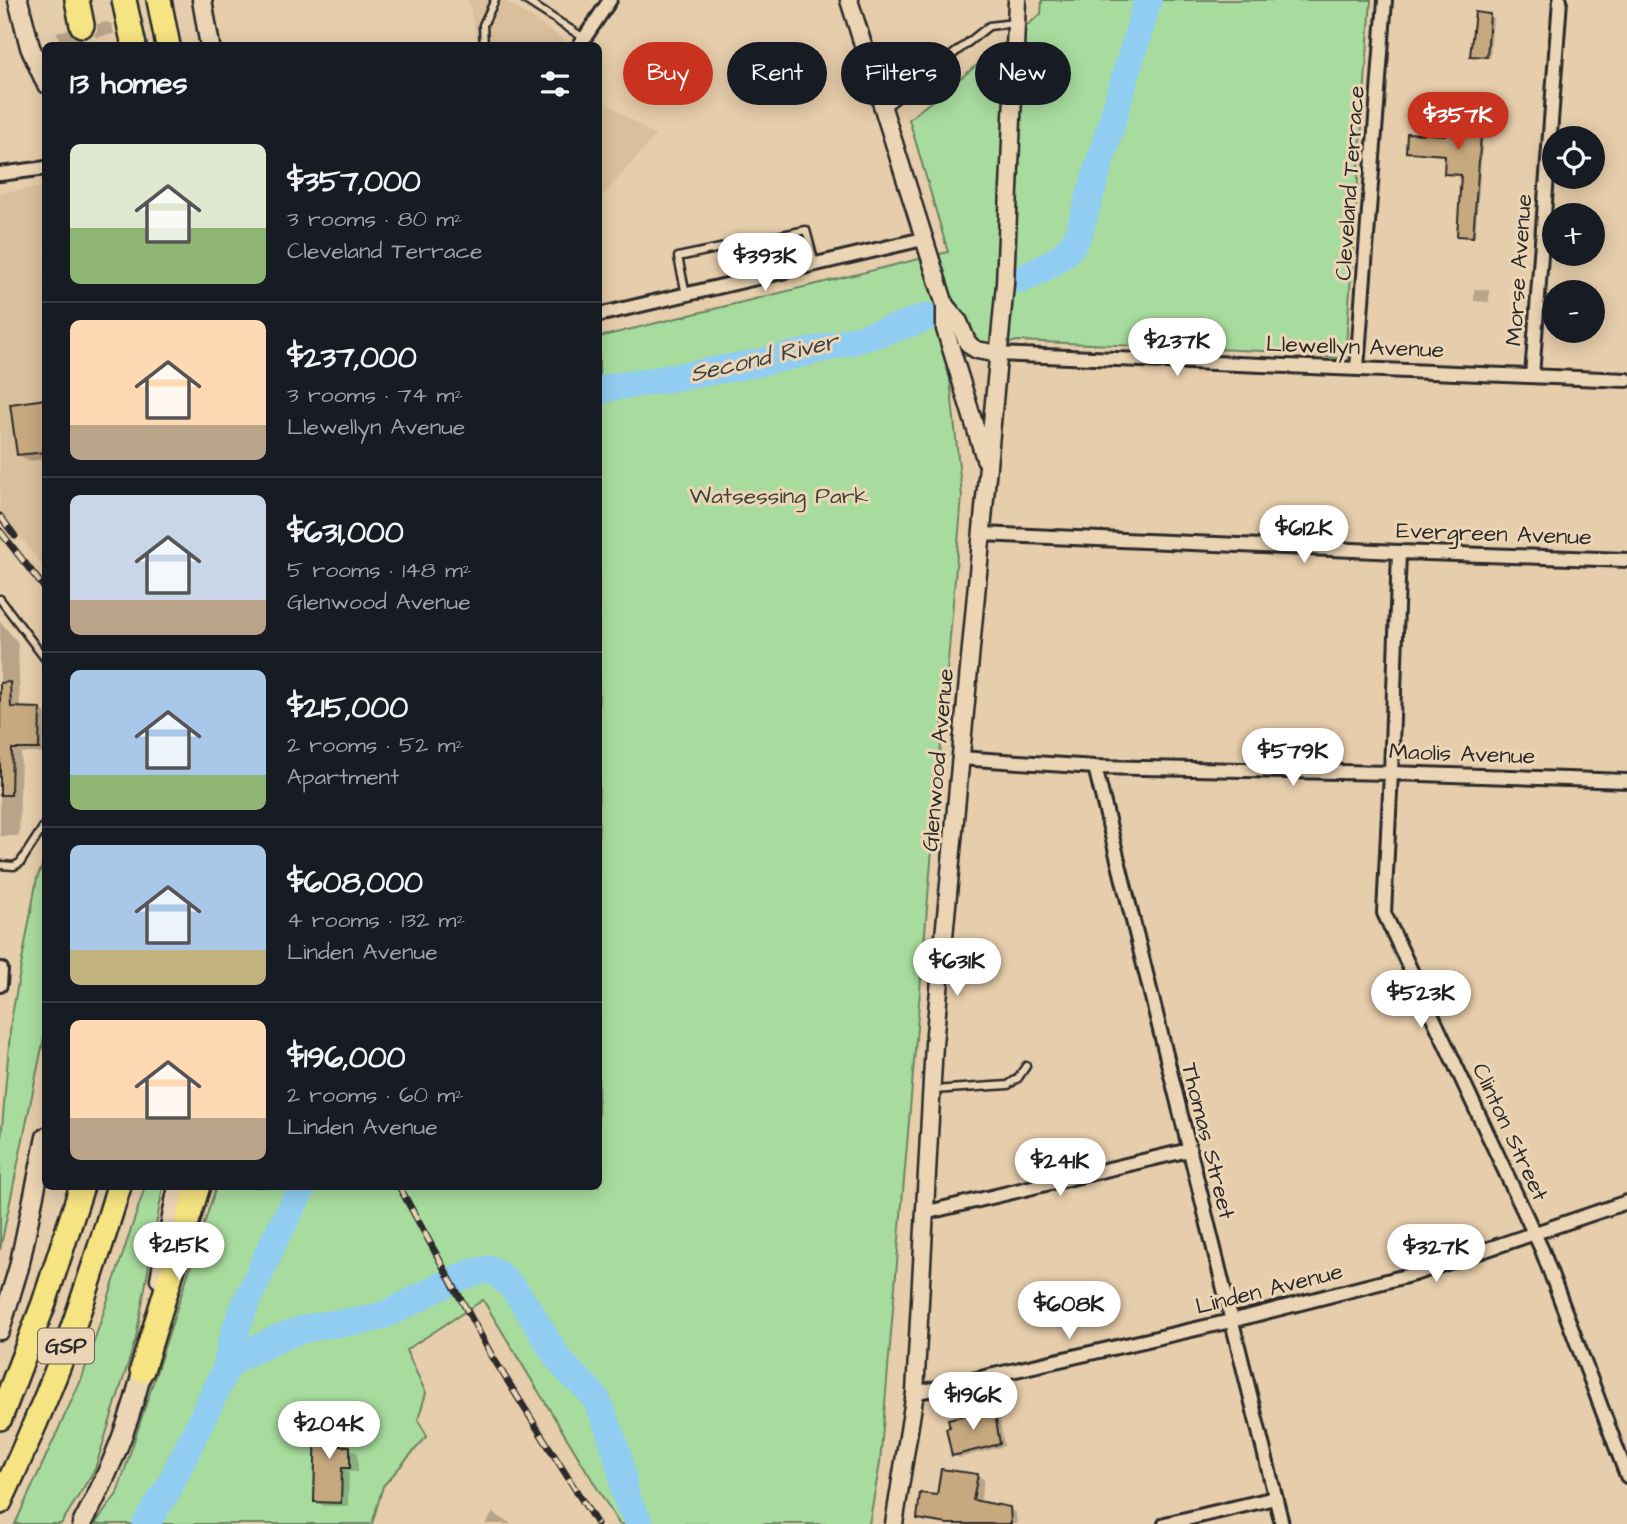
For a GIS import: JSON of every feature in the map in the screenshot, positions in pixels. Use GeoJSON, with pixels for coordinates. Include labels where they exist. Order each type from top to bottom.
{"type":"FeatureCollection","features":[{"type":"Feature","properties":{"kind":"highway"},"geometry":{"type":"LineString","coordinates":[[77,0],[84,36]]}},
{"type":"Feature","properties":{"kind":"highway"},"geometry":{"type":"LineString","coordinates":[[124,0],[133,42]]}},
{"type":"Feature","properties":{"kind":"highway"},"geometry":{"type":"LineString","coordinates":[[159,0],[168,42]]}},
{"type":"Feature","properties":{"kind":"highway","name":"GSP"},"geometry":{"type":"LineString","coordinates":[[0,1418],[41,1312],[81,1190]]}},
{"type":"Feature","properties":{"kind":"highway","name":"GSP"},"geometry":{"type":"LineString","coordinates":[[0,1502],[36,1422],[70,1335],[118,1190]]}},
{"type":"Feature","properties":{"kind":"highway"},"geometry":{"type":"LineString","coordinates":[[142,1370],[197,1190]]}},
{"type":"Feature","properties":{"kind":"main road"},"geometry":{"type":"LineString","coordinates":[[18,0],[30,47],[42,74]]}},
{"type":"Feature","properties":{"kind":"main road"},"geometry":{"type":"LineString","coordinates":[[202,0],[209,42]]}},
{"type":"Feature","properties":{"kind":"main road"},"geometry":{"type":"LineString","coordinates":[[0,1331],[19,1267],[42,1156]]}},
{"type":"Feature","properties":{"kind":"main road"},"geometry":{"type":"LineString","coordinates":[[82,1524],[127,1422],[142,1370],[177,1190]]}},
{"type":"Feature","properties":{"kind":"street"},"geometry":{"type":"LineString","coordinates":[[581,41],[610,0]]}},
{"type":"Feature","properties":{"kind":"street"},"geometry":{"type":"LineString","coordinates":[[849,0],[945,305],[944,329],[988,468]]}},
{"type":"Feature","properties":{"kind":"street","name":"Glenwood Avenue"},"geometry":{"type":"LineString","coordinates":[[894,1524],[915,1394],[931,1090],[1005,284],[1017,0]]}},
{"type":"Feature","properties":{"kind":"street","name":"Cleveland Terrace"},"geometry":{"type":"LineString","coordinates":[[1357,368],[1385,0]]}},
{"type":"Feature","properties":{"kind":"street","name":"Morse Avenue"},"geometry":{"type":"LineString","coordinates":[[1532,376],[1560,0]]}},
{"type":"Feature","properties":{"kind":"street"},"geometry":{"type":"LineString","coordinates":[[0,174],[42,169]]}},
{"type":"Feature","properties":{"kind":"street"},"geometry":{"type":"LineString","coordinates":[[602,314],[923,239]]}},
{"type":"Feature","properties":{"kind":"street"},"geometry":{"type":"LineString","coordinates":[[945,305],[959,322],[967,342],[972,347],[998,354]]}},
{"type":"Feature","properties":{"kind":"street","name":"Llewellyn Avenue"},"geometry":{"type":"LineString","coordinates":[[998,354],[1627,380]]}},
{"type":"Feature","properties":{"kind":"street","name":"Evergreen Avenue"},"geometry":{"type":"LineString","coordinates":[[982,534],[1627,560]]}},
{"type":"Feature","properties":{"kind":"street","name":"Clinton Street"},"geometry":{"type":"LineString","coordinates":[[1399,552],[1384,913],[1542,1251],[1627,1476]]}},
{"type":"Feature","properties":{"kind":"street","name":"Maolis Avenue"},"geometry":{"type":"LineString","coordinates":[[960,758],[1095,767],[1627,781]]}},
{"type":"Feature","properties":{"kind":"street","name":"Thomas Street"},"geometry":{"type":"LineString","coordinates":[[1095,767],[1282,1524]]}},
{"type":"Feature","properties":{"kind":"street"},"geometry":{"type":"LineString","coordinates":[[0,985],[1,969]]}},
{"type":"Feature","properties":{"kind":"street"},"geometry":{"type":"LineString","coordinates":[[924,1213],[1189,1150]]}},
{"type":"Feature","properties":{"kind":"street","name":"Linden Avenue"},"geometry":{"type":"LineString","coordinates":[[915,1394],[1231,1321],[1414,1274],[1627,1202]]}},
{"type":"Feature","properties":{"kind":"street"},"geometry":{"type":"LineString","coordinates":[[1165,1524],[1275,1498]]}},
{"type":"Feature","properties":{"kind":"lane"},"geometry":{"type":"LineString","coordinates":[[484,42],[483,25],[495,0]]}},
{"type":"Feature","properties":{"kind":"lane"},"geometry":{"type":"LineString","coordinates":[[525,0],[581,41]]}},
{"type":"Feature","properties":{"kind":"lane"},"geometry":{"type":"LineString","coordinates":[[883,110],[989,26],[1016,22]]}},
{"type":"Feature","properties":{"kind":"lane"},"geometry":{"type":"LineString","coordinates":[[686,294],[678,257],[806,230],[815,264]]}},
{"type":"Feature","properties":{"kind":"lane"},"geometry":{"type":"LineString","coordinates":[[0,599],[42,655]]}},
{"type":"Feature","properties":{"kind":"lane"},"geometry":{"type":"LineString","coordinates":[[0,865],[14,866],[20,863],[42,829]]}},
{"type":"Feature","properties":{"kind":"lane"},"geometry":{"type":"LineString","coordinates":[[931,1090],[1008,1085],[1026,1066]]}},
{"type":"Feature","properties":{"kind":"shaded area"},"geometry":{"type":"Polygon","coordinates":[[[467,0],[504,0],[567,42],[477,42],[467,0]]]}},
{"type":"Feature","properties":{"kind":"shaded area"},"geometry":{"type":"Polygon","coordinates":[[[602,100],[655,136],[602,197],[602,100]]]}},
{"type":"Feature","properties":{"kind":"shaded area"},"geometry":{"type":"Polygon","coordinates":[[[42,187],[42,565],[0,510],[0,193],[42,187]]]}},
{"type":"Feature","properties":{"kind":"green space","name":"Watsessing Park"},"geometry":{"type":"Polygon","coordinates":[[[1042,0],[1371,0],[1345,359],[1286,352],[1017,341],[948,361],[962,496],[880,1463],[869,1524],[619,1524],[483,1300],[406,1350],[426,1393],[418,1420],[427,1436],[383,1486],[372,1524],[95,1524],[117,1494],[215,1190],[602,1190],[602,336],[948,252],[909,119],[927,105],[961,105],[961,78],[975,66],[975,105],[1071,105],[1071,42],[1006,42],[1041,14],[1042,0]]]}},
{"type":"Feature","properties":{"kind":"green space"},"geometry":{"type":"Polygon","coordinates":[[[42,866],[42,1047],[0,1250],[0,1152],[11,1021],[37,878],[42,866]]]}},
{"type":"Feature","properties":{"kind":"green space"},"geometry":{"type":"Polygon","coordinates":[[[144,1190],[162,1190],[136,1338],[95,1469],[61,1524],[15,1524],[82,1378],[144,1190]]]}},
{"type":"Feature","properties":{"kind":"building"},"geometry":{"type":"Polygon","coordinates":[[[1475,12],[1490,14],[1487,57],[1470,56],[1475,12]]]}},
{"type":"Feature","properties":{"kind":"building"},"geometry":{"type":"Polygon","coordinates":[[[1467,95],[1484,96],[1473,237],[1457,236],[1461,175],[1444,174],[1445,155],[1406,152],[1407,133],[1445,135],[1448,97],[1467,98],[1467,95]]]}},
{"type":"Feature","properties":{"kind":"building"},"geometry":{"type":"Polygon","coordinates":[[[42,400],[42,452],[17,455],[10,404],[42,400]]]}},
{"type":"Feature","properties":{"kind":"building"},"geometry":{"type":"Polygon","coordinates":[[[10,682],[11,707],[40,708],[39,749],[12,749],[11,795],[0,795],[0,683],[10,682]]]}},
{"type":"Feature","properties":{"kind":"building"},"geometry":{"type":"Polygon","coordinates":[[[994,1408],[1000,1444],[952,1456],[946,1428],[950,1427],[948,1419],[994,1408]]]}},
{"type":"Feature","properties":{"kind":"building"},"geometry":{"type":"Polygon","coordinates":[[[316,1417],[340,1417],[340,1446],[350,1446],[350,1468],[342,1468],[341,1503],[314,1502],[316,1417]]]}},
{"type":"Feature","properties":{"kind":"building"},"geometry":{"type":"Polygon","coordinates":[[[941,1469],[978,1474],[973,1500],[1010,1507],[1011,1524],[948,1524],[917,1519],[920,1493],[937,1495],[941,1469]]]}},
{"type":"Feature","properties":{"kind":"waterway","name":"Second River"},"geometry":{"type":"LineString","coordinates":[[1022,279],[1063,255],[1079,233],[1148,0]]}},
{"type":"Feature","properties":{"kind":"waterway","name":"Second River"},"geometry":{"type":"LineString","coordinates":[[602,390],[732,368],[811,351],[927,317]]}},
{"type":"Feature","properties":{"kind":"waterway","name":"Second River"},"geometry":{"type":"LineString","coordinates":[[146,1524],[168,1489],[226,1369],[232,1340],[243,1310],[301,1190]]}},
{"type":"Feature","properties":{"kind":"waterway"},"geometry":{"type":"LineString","coordinates":[[226,1369],[243,1355],[289,1334],[317,1326],[378,1317],[436,1288],[489,1269],[510,1285],[520,1297],[561,1362],[597,1400],[615,1449],[627,1500],[640,1524]]}},
{"type":"Feature","properties":{"kind":"railway"},"geometry":{"type":"LineString","coordinates":[[0,516],[15,536]]}},
{"type":"Feature","properties":{"kind":"railway"},"geometry":{"type":"LineString","coordinates":[[0,531],[42,585]]}},
{"type":"Feature","properties":{"kind":"railway"},"geometry":{"type":"LineString","coordinates":[[401,1190],[492,1356],[597,1524]]}}]}
